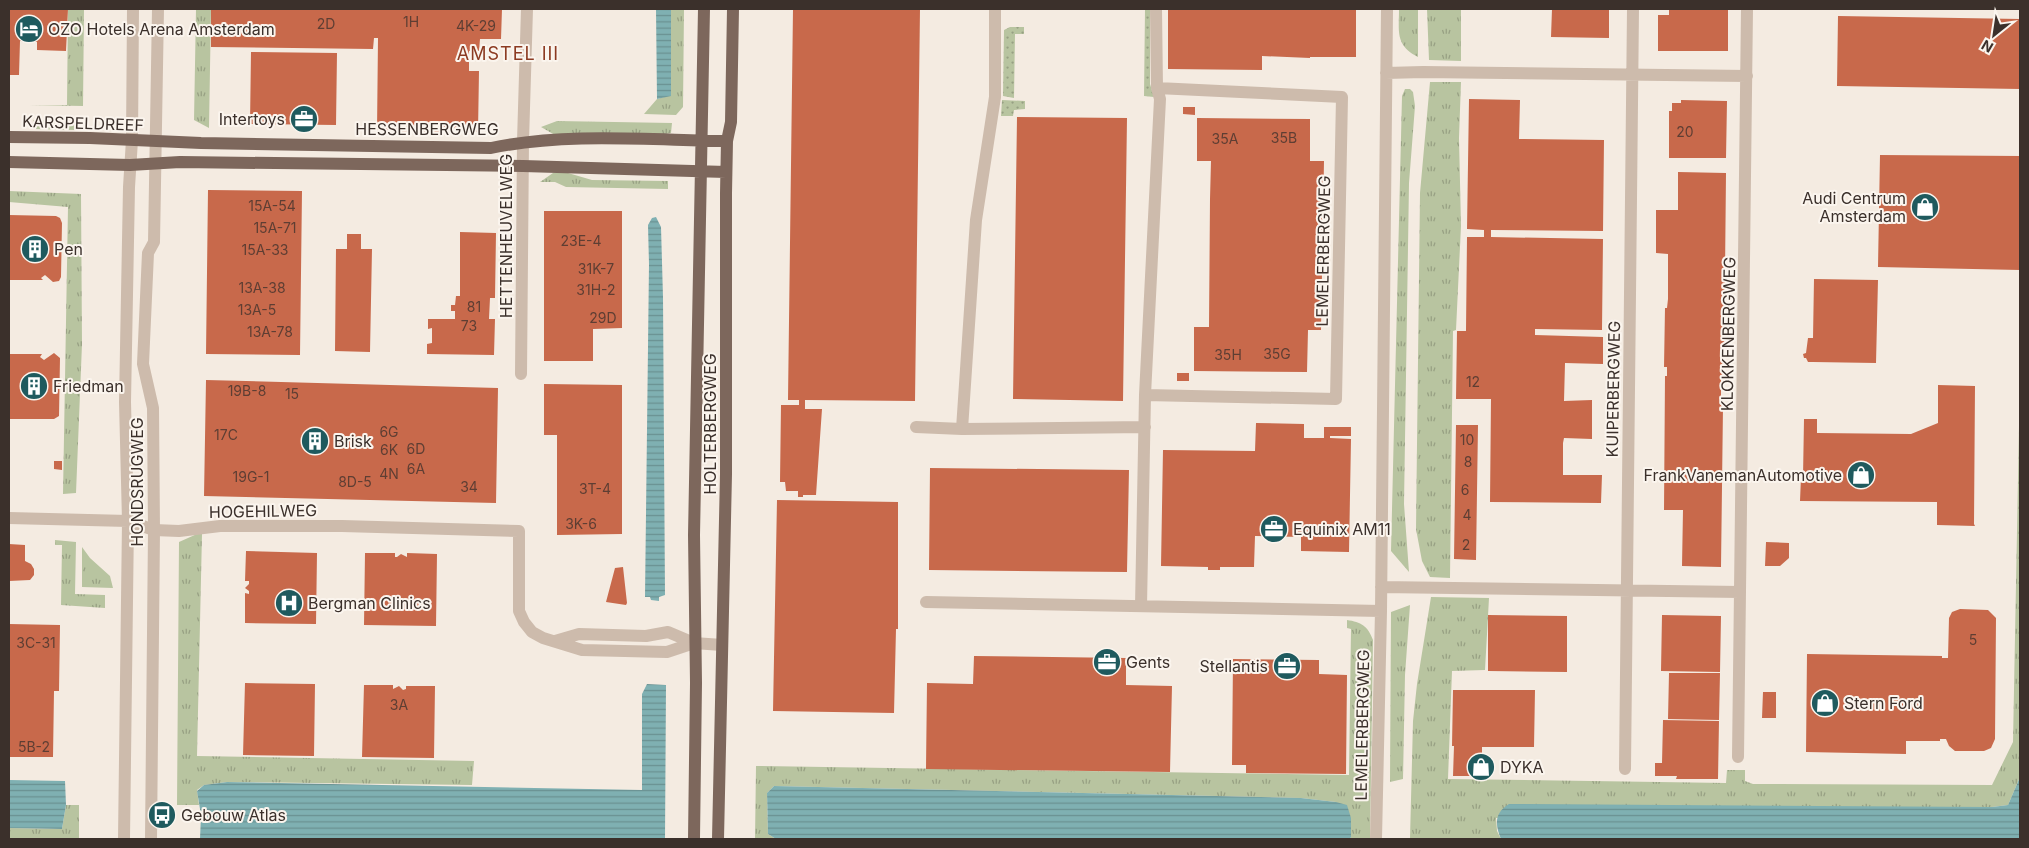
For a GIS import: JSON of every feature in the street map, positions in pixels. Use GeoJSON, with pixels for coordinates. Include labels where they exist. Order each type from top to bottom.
{"type":"FeatureCollection","features":[{"type":"Feature","properties":{"kind":"main road","name":"HOLTERBERGWEG"},"geometry":{"type":"LineString","coordinates":[[694,839],[696,683],[694,535],[704,9]]}},
{"type":"Feature","properties":{"kind":"main road","name":"HOLTERBERGWEG"},"geometry":{"type":"LineString","coordinates":[[718,839],[726,474],[726,172],[727,141],[732,122],[733,9]]}},
{"type":"Feature","properties":{"kind":"main road","name":"KARSPELDREEF"},"geometry":{"type":"LineString","coordinates":[[9,137],[157,142]]}},
{"type":"Feature","properties":{"kind":"main road","name":"HESSENBERGWEG"},"geometry":{"type":"LineString","coordinates":[[157,142],[491,148],[523,141],[568,139],[727,141]]}},
{"type":"Feature","properties":{"kind":"main road"},"geometry":{"type":"LineString","coordinates":[[9,162],[130,165],[156,162],[523,166],[726,172]]}},
{"type":"Feature","properties":{"kind":"street","name":"HONDSRUGWEG"},"geometry":{"type":"LineString","coordinates":[[124,839],[128,520],[125,392],[132,140],[133,9]]}},
{"type":"Feature","properties":{"kind":"street","name":"HONDSRUGWEG"},"geometry":{"type":"LineString","coordinates":[[151,839],[154,530],[153,408],[143,364],[148,252],[154,242],[158,9]]}},
{"type":"Feature","properties":{"kind":"street","name":"HETTENHEUVELWEG"},"geometry":{"type":"LineString","coordinates":[[521,374],[523,141],[527,9]]}},
{"type":"Feature","properties":{"kind":"street"},"geometry":{"type":"LineString","coordinates":[[962,429],[976,220],[995,97],[995,9]]}},
{"type":"Feature","properties":{"kind":"street"},"geometry":{"type":"LineString","coordinates":[[1141,606],[1145,395],[1159,109],[1156,9]]}},
{"type":"Feature","properties":{"kind":"street","name":"LEMELERBERGWEG"},"geometry":{"type":"LineString","coordinates":[[1376,839],[1381,611],[1387,9]]}},
{"type":"Feature","properties":{"kind":"street","name":"KUIPERBERGWEG"},"geometry":{"type":"LineString","coordinates":[[1625,769],[1633,9]]}},
{"type":"Feature","properties":{"kind":"street","name":"KLOKKENBERGWEG"},"geometry":{"type":"LineString","coordinates":[[1738,757],[1748,9]]}},
{"type":"Feature","properties":{"kind":"street"},"geometry":{"type":"LineString","coordinates":[[1386,73],[1747,76]]}},
{"type":"Feature","properties":{"kind":"street","name":"LEMELERBERGWEG"},"geometry":{"type":"LineString","coordinates":[[1145,395],[1336,399],[1342,97],[1157,88]]}},
{"type":"Feature","properties":{"kind":"street"},"geometry":{"type":"LineString","coordinates":[[916,427],[962,429],[1144,427]]}},
{"type":"Feature","properties":{"kind":"street","name":"HOGEHILWEG"},"geometry":{"type":"LineString","coordinates":[[9,518],[128,520],[154,530],[179,531],[220,526],[342,526],[520,531],[519,611],[524,622],[532,632],[555,641]]}},
{"type":"Feature","properties":{"kind":"street"},"geometry":{"type":"LineString","coordinates":[[1381,587],[1740,592]]}},
{"type":"Feature","properties":{"kind":"street"},"geometry":{"type":"LineString","coordinates":[[926,602],[1381,611]]}},
{"type":"Feature","properties":{"kind":"street"},"geometry":{"type":"LineString","coordinates":[[555,641],[579,634],[646,636],[668,632],[694,643],[722,645]]}},
{"type":"Feature","properties":{"kind":"street"},"geometry":{"type":"LineString","coordinates":[[555,641],[582,650],[667,652],[694,643]]}},
{"type":"Feature","properties":{"kind":"green space"},"geometry":{"type":"Polygon","coordinates":[[[68,9],[84,9],[83,106],[29,105],[67,105],[68,9]]]}},
{"type":"Feature","properties":{"kind":"green space"},"geometry":{"type":"Polygon","coordinates":[[[196,9],[211,9],[209,128],[194,120],[196,9]]]}},
{"type":"Feature","properties":{"kind":"green space"},"geometry":{"type":"Polygon","coordinates":[[[671,9],[684,9],[683,107],[676,115],[644,114],[657,99],[671,95],[671,9]]]}},
{"type":"Feature","properties":{"kind":"green space"},"geometry":{"type":"Polygon","coordinates":[[[1145,9],[1150,9],[1150,84],[1154,97],[1144,96],[1145,9]]]}},
{"type":"Feature","properties":{"kind":"green space"},"geometry":{"type":"Polygon","coordinates":[[[1399,9],[1418,9],[1418,57],[1405,48],[1402,43],[1399,31],[1399,9]]]}},
{"type":"Feature","properties":{"kind":"green space"},"geometry":{"type":"Polygon","coordinates":[[[1427,9],[1461,9],[1461,61],[1429,60],[1427,9]]]}},
{"type":"Feature","properties":{"kind":"green space"},"geometry":{"type":"Polygon","coordinates":[[[1010,27],[1024,27],[1024,34],[1015,34],[1014,98],[1003,96],[1004,30],[1010,27]]]}},
{"type":"Feature","properties":{"kind":"green space"},"geometry":{"type":"Polygon","coordinates":[[[1430,82],[1461,82],[1459,138],[1461,226],[1456,330],[1453,331],[1450,578],[1430,577],[1422,561],[1416,529],[1420,193],[1430,82]]]}},
{"type":"Feature","properties":{"kind":"green space"},"geometry":{"type":"Polygon","coordinates":[[[1405,89],[1410,89],[1413,92],[1415,106],[1409,183],[1404,504],[1409,572],[1391,551],[1402,96],[1405,89]]]}},
{"type":"Feature","properties":{"kind":"green space"},"geometry":{"type":"Polygon","coordinates":[[[1002,100],[1025,101],[1025,109],[1014,110],[1013,116],[1001,116],[1002,100]]]}},
{"type":"Feature","properties":{"kind":"green space"},"geometry":{"type":"Polygon","coordinates":[[[33,120],[75,121],[76,130],[35,129],[33,120]]]}},
{"type":"Feature","properties":{"kind":"green space"},"geometry":{"type":"Polygon","coordinates":[[[557,121],[672,123],[671,133],[647,137],[555,135],[541,127],[557,121]]]}},
{"type":"Feature","properties":{"kind":"green space"},"geometry":{"type":"Polygon","coordinates":[[[553,173],[568,173],[592,180],[668,181],[668,189],[566,187],[555,182],[540,182],[553,173]]]}},
{"type":"Feature","properties":{"kind":"green space"},"geometry":{"type":"Polygon","coordinates":[[[9,191],[81,194],[82,344],[76,493],[63,494],[68,207],[9,202],[9,191]]]}},
{"type":"Feature","properties":{"kind":"green space"},"geometry":{"type":"Polygon","coordinates":[[[2020,373],[2020,777],[2008,805],[1992,807],[1851,807],[1496,818],[1497,831],[1501,839],[1410,839],[1413,721],[1431,597],[1489,598],[1485,670],[1452,671],[1448,779],[1726,783],[1727,770],[1745,770],[1745,781],[1753,784],[1992,785],[2013,742],[2020,373]]]}},
{"type":"Feature","properties":{"kind":"green space"},"geometry":{"type":"Polygon","coordinates":[[[197,534],[202,534],[197,756],[474,761],[472,785],[227,782],[204,785],[197,790],[199,805],[177,805],[179,542],[197,534]]]}},
{"type":"Feature","properties":{"kind":"green space"},"geometry":{"type":"Polygon","coordinates":[[[55,540],[76,542],[75,594],[105,595],[105,608],[61,605],[62,545],[55,545],[55,540]]]}},
{"type":"Feature","properties":{"kind":"green space"},"geometry":{"type":"Polygon","coordinates":[[[82,547],[90,558],[110,576],[113,588],[82,587],[82,547]]]}},
{"type":"Feature","properties":{"kind":"green space"},"geometry":{"type":"Polygon","coordinates":[[[1410,605],[1405,675],[1403,779],[1390,782],[1391,612],[1410,605]]]}},
{"type":"Feature","properties":{"kind":"green space"},"geometry":{"type":"Polygon","coordinates":[[[1347,620],[1363,626],[1369,631],[1373,640],[1370,839],[1350,839],[1351,837],[1336,802],[1301,798],[774,786],[767,793],[768,834],[776,839],[755,839],[756,766],[1349,775],[1351,629],[1347,628],[1347,620]]]}},
{"type":"Feature","properties":{"kind":"green space"},"geometry":{"type":"Polygon","coordinates":[[[66,805],[79,805],[79,838],[9,839],[9,828],[62,829],[66,805]]]}},
{"type":"Feature","properties":{"kind":"water"},"geometry":{"type":"Polygon","coordinates":[[[656,9],[671,9],[671,96],[657,99],[656,9]]]}},
{"type":"Feature","properties":{"kind":"water"},"geometry":{"type":"Polygon","coordinates":[[[656,217],[661,227],[663,297],[665,595],[659,597],[659,601],[645,597],[648,225],[652,218],[656,217]]]}},
{"type":"Feature","properties":{"kind":"water"},"geometry":{"type":"Polygon","coordinates":[[[647,684],[666,685],[665,839],[200,839],[201,815],[197,791],[204,785],[227,782],[642,790],[642,694],[647,684]]]}},
{"type":"Feature","properties":{"kind":"water"},"geometry":{"type":"Polygon","coordinates":[[[2020,777],[2020,839],[1501,839],[1497,824],[1498,815],[1509,804],[1992,807],[2008,805],[2020,777]]]}},
{"type":"Feature","properties":{"kind":"water"},"geometry":{"type":"Polygon","coordinates":[[[9,780],[65,781],[66,805],[62,829],[9,828],[9,780]]]}},
{"type":"Feature","properties":{"kind":"water"},"geometry":{"type":"Polygon","coordinates":[[[774,786],[1301,798],[1347,805],[1351,818],[1351,837],[1350,839],[776,839],[768,834],[767,793],[774,786]]]}},
{"type":"Feature","properties":{"kind":"building"},"geometry":{"type":"Polygon","coordinates":[[[9,9],[68,9],[66,51],[37,50],[37,42],[20,41],[19,75],[9,75],[9,9]]]}},
{"type":"Feature","properties":{"kind":"building"},"geometry":{"type":"Polygon","coordinates":[[[211,9],[502,9],[501,39],[480,39],[479,51],[469,51],[469,71],[479,71],[478,132],[377,131],[378,38],[374,38],[373,49],[211,47],[211,9]]]}},
{"type":"Feature","properties":{"kind":"building"},"geometry":{"type":"Polygon","coordinates":[[[793,9],[920,9],[915,401],[805,400],[805,409],[822,409],[816,495],[803,495],[803,497],[798,497],[798,491],[786,491],[785,482],[780,482],[781,405],[799,405],[799,400],[788,400],[793,9]]]}},
{"type":"Feature","properties":{"kind":"building"},"geometry":{"type":"Polygon","coordinates":[[[1168,9],[1356,9],[1356,57],[1262,56],[1262,70],[1168,69],[1168,9]]]}},
{"type":"Feature","properties":{"kind":"building"},"geometry":{"type":"Polygon","coordinates":[[[1552,9],[1609,9],[1609,38],[1551,37],[1552,9]]]}},
{"type":"Feature","properties":{"kind":"building"},"geometry":{"type":"Polygon","coordinates":[[[1669,9],[1728,9],[1728,51],[1658,51],[1658,15],[1669,15],[1669,9]]]}},
{"type":"Feature","properties":{"kind":"building"},"geometry":{"type":"Polygon","coordinates":[[[1838,16],[2020,19],[2020,89],[1837,86],[1838,16]]]}},
{"type":"Feature","properties":{"kind":"building"},"geometry":{"type":"Polygon","coordinates":[[[251,52],[337,53],[336,125],[250,124],[251,52]]]}},
{"type":"Feature","properties":{"kind":"building"},"geometry":{"type":"Polygon","coordinates":[[[1469,99],[1520,100],[1519,139],[1604,140],[1603,231],[1491,230],[1491,237],[1603,239],[1602,330],[1535,329],[1535,335],[1603,337],[1603,364],[1565,363],[1564,401],[1592,400],[1592,439],[1564,438],[1563,443],[1563,475],[1602,475],[1601,503],[1490,502],[1491,399],[1456,399],[1457,331],[1466,331],[1467,237],[1484,237],[1484,230],[1467,229],[1469,99]]]}},
{"type":"Feature","properties":{"kind":"building"},"geometry":{"type":"Polygon","coordinates":[[[1681,100],[1727,101],[1726,158],[1669,158],[1669,111],[1672,111],[1672,103],[1681,103],[1681,100]]]}},
{"type":"Feature","properties":{"kind":"building"},"geometry":{"type":"Polygon","coordinates":[[[1183,107],[1195,107],[1195,115],[1183,114],[1183,107]]]}},
{"type":"Feature","properties":{"kind":"building"},"geometry":{"type":"Polygon","coordinates":[[[1017,117],[1127,118],[1123,401],[1013,399],[1017,117]]]}},
{"type":"Feature","properties":{"kind":"building"},"geometry":{"type":"Polygon","coordinates":[[[1197,118],[1310,119],[1310,161],[1324,161],[1321,330],[1308,330],[1307,372],[1194,371],[1194,327],[1209,327],[1211,161],[1197,161],[1197,118]]]}},
{"type":"Feature","properties":{"kind":"building"},"geometry":{"type":"Polygon","coordinates":[[[1880,155],[2020,156],[2020,270],[1878,267],[1880,155]]]}},
{"type":"Feature","properties":{"kind":"building"},"geometry":{"type":"Polygon","coordinates":[[[1678,172],[1726,173],[1724,377],[1721,377],[1721,405],[1723,406],[1721,567],[1682,566],[1683,510],[1664,510],[1665,376],[1667,376],[1667,367],[1664,367],[1665,308],[1667,308],[1668,299],[1668,254],[1656,253],[1656,210],[1678,210],[1678,172]]]}},
{"type":"Feature","properties":{"kind":"building"},"geometry":{"type":"Polygon","coordinates":[[[208,190],[302,191],[300,355],[206,354],[208,190]]]}},
{"type":"Feature","properties":{"kind":"building"},"geometry":{"type":"Polygon","coordinates":[[[544,211],[622,211],[622,328],[593,329],[593,361],[544,361],[544,211]]]}},
{"type":"Feature","properties":{"kind":"building","name":"Pen"},"geometry":{"type":"Polygon","coordinates":[[[9,215],[56,216],[60,218],[62,223],[61,277],[59,281],[53,282],[45,275],[41,278],[43,280],[9,280],[9,215]]]}},
{"type":"Feature","properties":{"kind":"building"},"geometry":{"type":"Polygon","coordinates":[[[460,232],[496,233],[495,298],[490,298],[489,319],[495,319],[494,355],[427,354],[427,344],[432,343],[432,328],[428,329],[428,319],[455,319],[455,311],[451,311],[451,305],[455,305],[456,296],[460,296],[460,232]]]}},
{"type":"Feature","properties":{"kind":"building"},"geometry":{"type":"Polygon","coordinates":[[[347,234],[361,234],[361,249],[372,249],[370,352],[335,351],[336,249],[347,249],[347,234]]]}},
{"type":"Feature","properties":{"kind":"building"},"geometry":{"type":"Polygon","coordinates":[[[1814,279],[1878,280],[1876,363],[1808,362],[1804,358],[1803,354],[1806,353],[1808,338],[1813,338],[1814,279]]]}},
{"type":"Feature","properties":{"kind":"building","name":"Friedman"},"geometry":{"type":"Polygon","coordinates":[[[54,353],[60,358],[59,416],[54,419],[9,419],[9,354],[42,354],[40,357],[44,360],[54,353]]]}},
{"type":"Feature","properties":{"kind":"building"},"geometry":{"type":"Polygon","coordinates":[[[1177,373],[1189,373],[1189,381],[1177,381],[1177,373]]]}},
{"type":"Feature","properties":{"kind":"building","name":"Brisk"},"geometry":{"type":"Polygon","coordinates":[[[206,380],[498,388],[496,503],[204,496],[206,380]]]}},
{"type":"Feature","properties":{"kind":"building"},"geometry":{"type":"Polygon","coordinates":[[[544,384],[622,385],[622,534],[557,535],[557,435],[544,435],[544,384]]]}},
{"type":"Feature","properties":{"kind":"building"},"geometry":{"type":"Polygon","coordinates":[[[1938,385],[1975,386],[1975,526],[1937,525],[1937,502],[1800,501],[1801,477],[1803,477],[1804,419],[1817,419],[1817,433],[1911,434],[1938,423],[1938,385]]]}},
{"type":"Feature","properties":{"kind":"building"},"geometry":{"type":"Polygon","coordinates":[[[1256,423],[1304,424],[1304,438],[1324,438],[1324,427],[1351,427],[1351,436],[1330,436],[1330,438],[1351,439],[1349,552],[1301,551],[1301,537],[1255,536],[1254,567],[1220,567],[1220,570],[1208,570],[1208,567],[1161,566],[1163,450],[1255,451],[1256,423]]]}},
{"type":"Feature","properties":{"kind":"building"},"geometry":{"type":"Polygon","coordinates":[[[1456,425],[1478,425],[1476,560],[1454,559],[1456,425]]]}},
{"type":"Feature","properties":{"kind":"building"},"geometry":{"type":"Polygon","coordinates":[[[54,461],[62,461],[62,470],[54,469],[54,461]]]}},
{"type":"Feature","properties":{"kind":"building"},"geometry":{"type":"Polygon","coordinates":[[[930,468],[1129,470],[1127,572],[929,570],[930,468]]]}},
{"type":"Feature","properties":{"kind":"building"},"geometry":{"type":"Polygon","coordinates":[[[777,500],[898,502],[898,629],[896,629],[894,713],[773,711],[777,500]]]}},
{"type":"Feature","properties":{"kind":"building"},"geometry":{"type":"Polygon","coordinates":[[[1766,542],[1789,543],[1789,558],[1780,566],[1765,566],[1766,542]]]}},
{"type":"Feature","properties":{"kind":"building"},"geometry":{"type":"Polygon","coordinates":[[[9,544],[25,545],[25,561],[31,564],[34,569],[34,575],[30,580],[9,581],[9,544]]]}},
{"type":"Feature","properties":{"kind":"building"},"geometry":{"type":"Polygon","coordinates":[[[246,551],[317,553],[316,624],[245,623],[245,593],[249,594],[249,591],[245,588],[249,584],[249,581],[245,581],[246,551]]]}},
{"type":"Feature","properties":{"kind":"building"},"geometry":{"type":"Polygon","coordinates":[[[365,553],[395,553],[395,557],[401,554],[407,557],[407,553],[437,554],[436,626],[364,625],[365,553]]]}},
{"type":"Feature","properties":{"kind":"building"},"geometry":{"type":"Polygon","coordinates":[[[623,567],[627,603],[626,605],[606,602],[615,568],[623,567]]]}},
{"type":"Feature","properties":{"kind":"building"},"geometry":{"type":"Polygon","coordinates":[[[1960,609],[1988,610],[1996,618],[1995,739],[1991,748],[1984,751],[1955,751],[1949,746],[1946,739],[1940,739],[1940,741],[1906,741],[1906,754],[1806,752],[1807,654],[1942,656],[1942,658],[1948,658],[1949,618],[1952,612],[1960,609]]]}},
{"type":"Feature","properties":{"kind":"building"},"geometry":{"type":"Polygon","coordinates":[[[1488,615],[1567,616],[1567,672],[1488,671],[1488,615]]]}},
{"type":"Feature","properties":{"kind":"building"},"geometry":{"type":"Polygon","coordinates":[[[1662,615],[1721,616],[1720,672],[1661,671],[1662,615]]]}},
{"type":"Feature","properties":{"kind":"building"},"geometry":{"type":"Polygon","coordinates":[[[9,624],[60,625],[59,691],[54,691],[53,757],[9,757],[9,624]]]}},
{"type":"Feature","properties":{"kind":"building"},"geometry":{"type":"Polygon","coordinates":[[[974,656],[1126,658],[1126,685],[1172,686],[1170,772],[926,769],[927,683],[973,684],[974,656]]]}},
{"type":"Feature","properties":{"kind":"building"},"geometry":{"type":"Polygon","coordinates":[[[1233,659],[1319,660],[1319,674],[1347,675],[1346,774],[1246,773],[1246,765],[1232,765],[1233,659]]]}},
{"type":"Feature","properties":{"kind":"building"},"geometry":{"type":"Polygon","coordinates":[[[1669,673],[1720,673],[1719,720],[1668,719],[1669,673]]]}},
{"type":"Feature","properties":{"kind":"building"},"geometry":{"type":"Polygon","coordinates":[[[245,683],[315,684],[314,756],[243,755],[245,683]]]}},
{"type":"Feature","properties":{"kind":"building"},"geometry":{"type":"Polygon","coordinates":[[[364,685],[393,685],[393,689],[399,686],[403,690],[406,689],[406,686],[435,686],[434,758],[362,757],[364,685]]]}},
{"type":"Feature","properties":{"kind":"building"},"geometry":{"type":"Polygon","coordinates":[[[1453,690],[1535,690],[1534,747],[1482,747],[1482,756],[1489,756],[1489,776],[1453,776],[1453,690]]]}},
{"type":"Feature","properties":{"kind":"building"},"geometry":{"type":"Polygon","coordinates":[[[1763,692],[1776,692],[1776,718],[1762,718],[1763,692]]]}},
{"type":"Feature","properties":{"kind":"building"},"geometry":{"type":"Polygon","coordinates":[[[1663,720],[1719,721],[1718,779],[1676,779],[1677,776],[1655,776],[1655,763],[1662,763],[1663,720]]]}},
{"type":"Feature","properties":{"kind":"place","name":"OZO Hotels Arena Amsterdam"},"geometry":{"type":"Point","coordinates":[29,29]}},
{"type":"Feature","properties":{"kind":"place","name":"Intertoys"},"geometry":{"type":"Point","coordinates":[304,119]}},
{"type":"Feature","properties":{"kind":"place","name":"Audi Centrum Amsterdam"},"geometry":{"type":"Point","coordinates":[1925,207]}},
{"type":"Feature","properties":{"kind":"place","name":"Pen"},"geometry":{"type":"Point","coordinates":[35,249]}},
{"type":"Feature","properties":{"kind":"place","name":"Friedman"},"geometry":{"type":"Point","coordinates":[34,386]}},
{"type":"Feature","properties":{"kind":"place","name":"Brisk"},"geometry":{"type":"Point","coordinates":[315,441]}},
{"type":"Feature","properties":{"kind":"place","name":"FrankVanemanAutomotive"},"geometry":{"type":"Point","coordinates":[1861,475]}},
{"type":"Feature","properties":{"kind":"place","name":"Equinix AM11"},"geometry":{"type":"Point","coordinates":[1274,529]}},
{"type":"Feature","properties":{"kind":"place","name":"Bergman Clinics"},"geometry":{"type":"Point","coordinates":[289,603]}},
{"type":"Feature","properties":{"kind":"place","name":"Gents"},"geometry":{"type":"Point","coordinates":[1107,662]}},
{"type":"Feature","properties":{"kind":"place","name":"Stellantis"},"geometry":{"type":"Point","coordinates":[1287,666]}},
{"type":"Feature","properties":{"kind":"place","name":"Stern Ford"},"geometry":{"type":"Point","coordinates":[1825,703]}},
{"type":"Feature","properties":{"kind":"place","name":"DYKA"},"geometry":{"type":"Point","coordinates":[1481,767]}},
{"type":"Feature","properties":{"kind":"place","name":"Gebouw Atlas"},"geometry":{"type":"Point","coordinates":[162,815]}},
{"type":"Feature","properties":{"kind":"district","name":"AMSTEL III"},"geometry":{"type":"Point","coordinates":[508,54]}}]}
